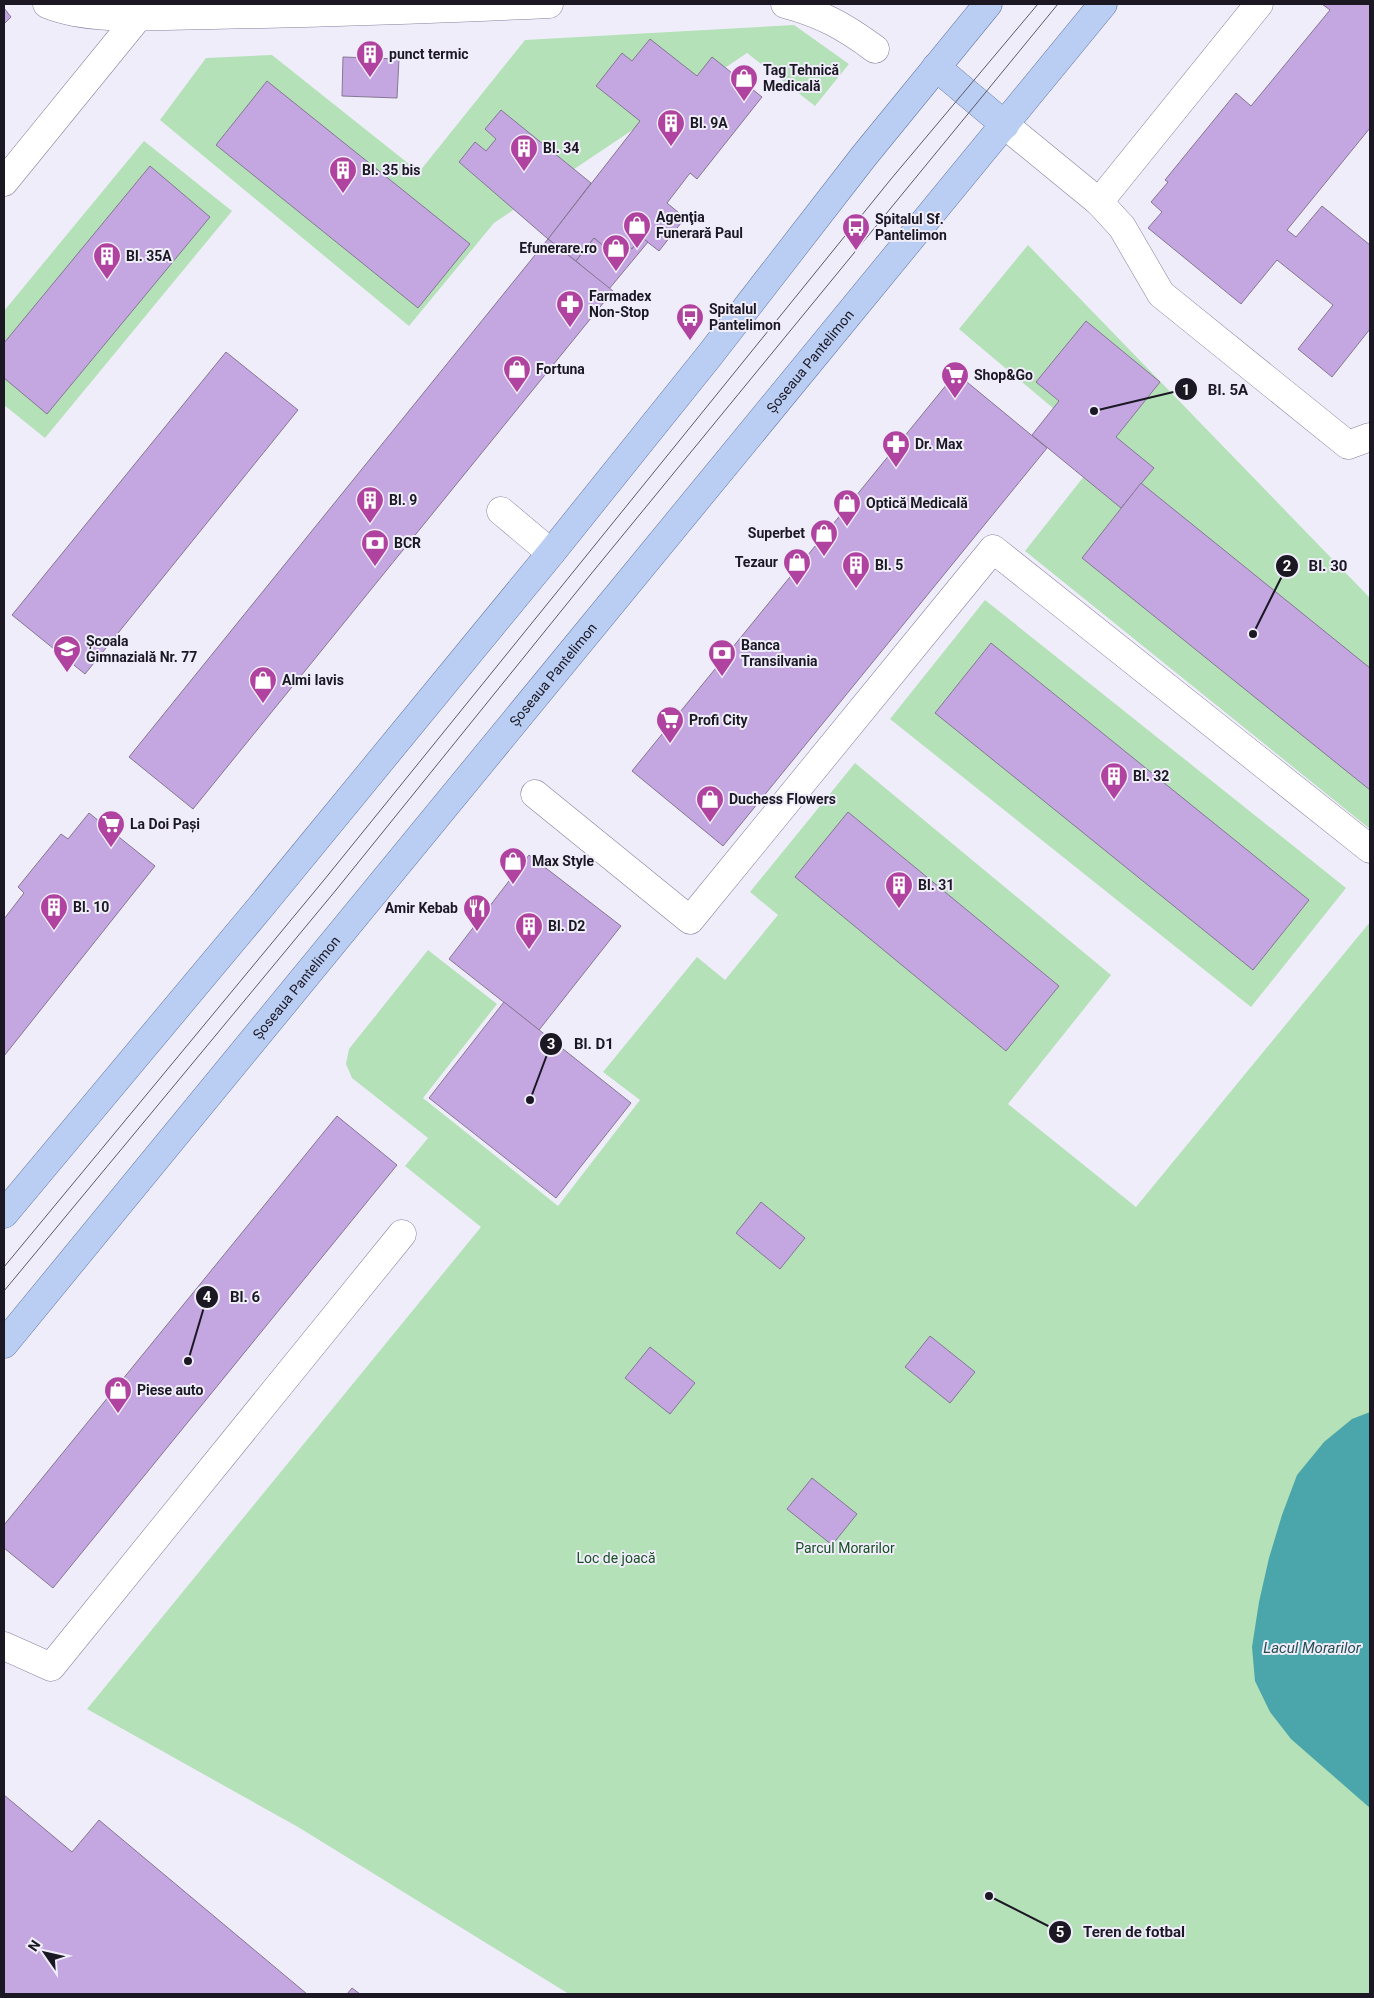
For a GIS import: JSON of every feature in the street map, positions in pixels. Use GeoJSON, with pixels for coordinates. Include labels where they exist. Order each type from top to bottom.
{"type":"FeatureCollection","features":[{"type":"Feature","properties":{"kind":"main road"},"geometry":{"type":"LineString","coordinates":[[4,1214],[263,904],[551,552],[864,156],[988,4]]}},
{"type":"Feature","properties":{"kind":"main road","name":"Șoseaua Pantelimon"},"geometry":{"type":"LineString","coordinates":[[4,1344],[1103,4]]}},
{"type":"Feature","properties":{"kind":"main road"},"geometry":{"type":"LineString","coordinates":[[936,67],[1005,125]]}},
{"type":"Feature","properties":{"kind":"street"},"geometry":{"type":"LineString","coordinates":[[47,4],[93,15],[139,16],[356,13],[549,4]]}},
{"type":"Feature","properties":{"kind":"street"},"geometry":{"type":"LineString","coordinates":[[785,4],[823,16],[845,27],[875,49]]}},
{"type":"Feature","properties":{"kind":"street"},"geometry":{"type":"LineString","coordinates":[[1099,202],[1258,4]]}},
{"type":"Feature","properties":{"kind":"street"},"geometry":{"type":"LineString","coordinates":[[4,182],[139,16]]}},
{"type":"Feature","properties":{"kind":"street"},"geometry":{"type":"LineString","coordinates":[[1005,125],[1099,202],[1122,227],[1161,294],[1348,445],[1370,437]]}},
{"type":"Feature","properties":{"kind":"street"},"geometry":{"type":"LineString","coordinates":[[501,511],[551,552]]}},
{"type":"Feature","properties":{"kind":"street"},"geometry":{"type":"LineString","coordinates":[[535,794],[690,920],[993,549],[1370,849]]}},
{"type":"Feature","properties":{"kind":"street"},"geometry":{"type":"LineString","coordinates":[[4,1646],[51,1667],[402,1234]]}},
{"type":"Feature","properties":{"kind":"green space"},"geometry":{"type":"Polygon","coordinates":[[[794,25],[849,64],[815,106],[747,53],[494,223],[409,326],[160,120],[206,58],[272,55],[419,172],[525,40],[794,25]]]}},
{"type":"Feature","properties":{"kind":"green space","name":"Bl. 35A"},"geometry":{"type":"Polygon","coordinates":[[[144,141],[232,211],[45,438],[4,405],[4,311],[144,141]]]}},
{"type":"Feature","properties":{"kind":"green space"},"geometry":{"type":"Polygon","coordinates":[[[1028,245],[1370,598],[1370,829],[1025,551],[1104,451],[959,329],[1028,245]]]}},
{"type":"Feature","properties":{"kind":"green space"},"geometry":{"type":"Polygon","coordinates":[[[985,600],[1346,888],[1251,1007],[890,719],[985,600]]]}},
{"type":"Feature","properties":{"kind":"green space","name":"Parcul Morarilor"},"geometry":{"type":"Polygon","coordinates":[[[855,763],[1111,975],[1008,1104],[1136,1207],[1370,922],[1370,1994],[569,1994],[298,1827],[87,1709],[481,1227],[405,1166],[428,1138],[352,1078],[346,1064],[349,1049],[428,950],[497,1004],[423,1098],[558,1206],[640,1100],[603,1072],[697,957],[725,980],[778,915],[750,892],[855,763]]]}},
{"type":"Feature","properties":{"kind":"water","name":"Lacul Morarilor"},"geometry":{"type":"Polygon","coordinates":[[[1370,1412],[1370,1808],[1291,1739],[1270,1712],[1255,1681],[1252,1647],[1259,1602],[1269,1558],[1297,1475],[1324,1442],[1352,1419],[1370,1412]]]}},
{"type":"Feature","properties":{"kind":"building"},"geometry":{"type":"Polygon","coordinates":[[[1322,4],[1370,4],[1370,128],[1287,230],[1296,237],[1322,206],[1370,245],[1370,329],[1332,377],[1298,349],[1333,305],[1277,260],[1241,304],[1148,228],[1162,212],[1151,202],[1168,182],[1165,180],[1236,93],[1251,106],[1330,10],[1322,4]]]}},
{"type":"Feature","properties":{"kind":"building"},"geometry":{"type":"Polygon","coordinates":[[[4,8],[11,17],[4,24],[4,8]]]}},
{"type":"Feature","properties":{"kind":"building","name":"Bl. 9A"},"geometry":{"type":"Polygon","coordinates":[[[650,39],[697,76],[712,57],[762,97],[697,179],[690,173],[667,203],[685,218],[659,251],[641,237],[632,249],[616,236],[606,248],[594,238],[576,261],[548,239],[640,121],[596,86],[622,53],[632,61],[650,39]]]}},
{"type":"Feature","properties":{"kind":"building","name":"punct termic"},"geometry":{"type":"Polygon","coordinates":[[[343,57],[399,59],[397,98],[342,96],[343,57]]]}},
{"type":"Feature","properties":{"kind":"building","name":"Bl. 35 bis"},"geometry":{"type":"Polygon","coordinates":[[[267,81],[470,244],[418,308],[216,145],[267,81]]]}},
{"type":"Feature","properties":{"kind":"building","name":"Bl. 34"},"geometry":{"type":"Polygon","coordinates":[[[501,110],[591,183],[548,239],[459,162],[475,142],[486,151],[496,139],[485,129],[501,110]]]}},
{"type":"Feature","properties":{"kind":"building","name":"Bl. 35A"},"geometry":{"type":"Polygon","coordinates":[[[150,166],[210,217],[47,414],[4,378],[4,343],[150,166]]]}},
{"type":"Feature","properties":{"kind":"building"},"geometry":{"type":"Polygon","coordinates":[[[616,236],[632,249],[641,237],[648,242],[609,289],[576,261],[594,238],[606,248],[616,236]]]}},
{"type":"Feature","properties":{"kind":"building","name":"Bl. 9"},"geometry":{"type":"Polygon","coordinates":[[[548,239],[613,291],[193,809],[129,757],[548,239]]]}},
{"type":"Feature","properties":{"kind":"building"},"geometry":{"type":"Polygon","coordinates":[[[1086,321],[1160,382],[1116,437],[1154,468],[1121,508],[1032,435],[1059,401],[1036,382],[1086,321]]]}},
{"type":"Feature","properties":{"kind":"building"},"geometry":{"type":"Polygon","coordinates":[[[226,352],[298,410],[85,674],[12,615],[226,352]]]}},
{"type":"Feature","properties":{"kind":"building","name":"Bl. 5"},"geometry":{"type":"Polygon","coordinates":[[[956,373],[1047,448],[723,846],[632,771],[956,373]]]}},
{"type":"Feature","properties":{"kind":"building"},"geometry":{"type":"Polygon","coordinates":[[[1141,483],[1370,668],[1370,790],[1082,558],[1141,483]]]}},
{"type":"Feature","properties":{"kind":"building","name":"Bl. 32"},"geometry":{"type":"Polygon","coordinates":[[[991,643],[1309,900],[1253,970],[935,713],[991,643]]]}},
{"type":"Feature","properties":{"kind":"building","name":"Bl. 31"},"geometry":{"type":"Polygon","coordinates":[[[848,812],[1059,986],[1006,1051],[795,877],[848,812]]]}},
{"type":"Feature","properties":{"kind":"building","name":"Bl. 10"},"geometry":{"type":"Polygon","coordinates":[[[89,813],[155,866],[4,1056],[4,919],[24,893],[18,887],[61,834],[68,839],[89,813]]]}},
{"type":"Feature","properties":{"kind":"building","name":"Bl. D2"},"geometry":{"type":"Polygon","coordinates":[[[529,855],[621,926],[539,1030],[449,959],[529,855]]]}},
{"type":"Feature","properties":{"kind":"building"},"geometry":{"type":"Polygon","coordinates":[[[504,1002],[631,1103],[556,1198],[429,1098],[504,1002]]]}},
{"type":"Feature","properties":{"kind":"building"},"geometry":{"type":"Polygon","coordinates":[[[337,1116],[397,1165],[53,1588],[4,1548],[4,1525],[337,1116]]]}},
{"type":"Feature","properties":{"kind":"building"},"geometry":{"type":"Polygon","coordinates":[[[761,1202],[805,1238],[780,1269],[736,1233],[761,1202]]]}},
{"type":"Feature","properties":{"kind":"building"},"geometry":{"type":"Polygon","coordinates":[[[930,1336],[975,1372],[950,1403],[905,1367],[930,1336]]]}},
{"type":"Feature","properties":{"kind":"building"},"geometry":{"type":"Polygon","coordinates":[[[650,1347],[695,1383],[670,1414],[625,1378],[650,1347]]]}},
{"type":"Feature","properties":{"kind":"building"},"geometry":{"type":"Polygon","coordinates":[[[812,1478],[857,1514],[832,1545],[787,1509],[812,1478]]]}},
{"type":"Feature","properties":{"kind":"building"},"geometry":{"type":"Polygon","coordinates":[[[4,1795],[72,1852],[99,1820],[307,1994],[4,1994],[4,1795]]]}},
{"type":"Feature","properties":{"kind":"building"},"geometry":{"type":"Polygon","coordinates":[[[352,1988],[360,1994],[347,1994],[352,1988]]]}},
{"type":"Feature","properties":{"kind":"tram line"},"geometry":{"type":"LineString","coordinates":[[4,1267],[324,880],[891,179],[1038,4]]}},
{"type":"Feature","properties":{"kind":"tram line"},"geometry":{"type":"LineString","coordinates":[[4,1291],[336,890],[591,574],[1058,4]]}},
{"type":"Feature","properties":{"kind":"place","name":"punct termic"},"geometry":{"type":"Point","coordinates":[370,78]}},
{"type":"Feature","properties":{"kind":"place","name":"Tag Tehnică Medicală"},"geometry":{"type":"Point","coordinates":[744,102]}},
{"type":"Feature","properties":{"kind":"place","name":"Bl. 9A"},"geometry":{"type":"Point","coordinates":[671,147]}},
{"type":"Feature","properties":{"kind":"place","name":"Bl. 34"},"geometry":{"type":"Point","coordinates":[524,172]}},
{"type":"Feature","properties":{"kind":"place","name":"Bl. 35 bis"},"geometry":{"type":"Point","coordinates":[343,194]}},
{"type":"Feature","properties":{"kind":"place","name":"Agenţia Funerară Paul"},"geometry":{"type":"Point","coordinates":[637,249]}},
{"type":"Feature","properties":{"kind":"place","name":"Spitalul Sf. Pantelimon"},"geometry":{"type":"Point","coordinates":[856,251]}},
{"type":"Feature","properties":{"kind":"place","name":"Efunerare.ro"},"geometry":{"type":"Point","coordinates":[616,272]}},
{"type":"Feature","properties":{"kind":"place","name":"Bl. 35A"},"geometry":{"type":"Point","coordinates":[107,280]}},
{"type":"Feature","properties":{"kind":"place","name":"Farmadex Non-Stop"},"geometry":{"type":"Point","coordinates":[570,328]}},
{"type":"Feature","properties":{"kind":"place","name":"Spitalul Pantelimon"},"geometry":{"type":"Point","coordinates":[690,341]}},
{"type":"Feature","properties":{"kind":"place","name":"Fortuna"},"geometry":{"type":"Point","coordinates":[517,393]}},
{"type":"Feature","properties":{"kind":"place","name":"Shop&Go"},"geometry":{"type":"Point","coordinates":[955,399]}},
{"type":"Feature","properties":{"kind":"place","name":"Bl. 5A"},"geometry":{"type":"Point","coordinates":[1094,411]}},
{"type":"Feature","properties":{"kind":"place","name":"Dr. Max"},"geometry":{"type":"Point","coordinates":[896,468]}},
{"type":"Feature","properties":{"kind":"place","name":"Bl. 9"},"geometry":{"type":"Point","coordinates":[370,524]}},
{"type":"Feature","properties":{"kind":"place","name":"Optică Medicală"},"geometry":{"type":"Point","coordinates":[847,527]}},
{"type":"Feature","properties":{"kind":"place","name":"Superbet"},"geometry":{"type":"Point","coordinates":[824,557]}},
{"type":"Feature","properties":{"kind":"place","name":"BCR"},"geometry":{"type":"Point","coordinates":[375,567]}},
{"type":"Feature","properties":{"kind":"place","name":"Tezaur"},"geometry":{"type":"Point","coordinates":[797,586]}},
{"type":"Feature","properties":{"kind":"place","name":"Bl. 5"},"geometry":{"type":"Point","coordinates":[856,589]}},
{"type":"Feature","properties":{"kind":"place","name":"Bl. 30"},"geometry":{"type":"Point","coordinates":[1253,634]}},
{"type":"Feature","properties":{"kind":"place","name":"Școala Gimnazială Nr. 77"},"geometry":{"type":"Point","coordinates":[67,673]}},
{"type":"Feature","properties":{"kind":"place","name":"Banca Transilvania"},"geometry":{"type":"Point","coordinates":[722,677]}},
{"type":"Feature","properties":{"kind":"place","name":"Almi Iavis"},"geometry":{"type":"Point","coordinates":[263,704]}},
{"type":"Feature","properties":{"kind":"place","name":"Profi City"},"geometry":{"type":"Point","coordinates":[670,744]}},
{"type":"Feature","properties":{"kind":"place","name":"Bl. 32"},"geometry":{"type":"Point","coordinates":[1114,800]}},
{"type":"Feature","properties":{"kind":"place","name":"Duchess Flowers"},"geometry":{"type":"Point","coordinates":[710,823]}},
{"type":"Feature","properties":{"kind":"place","name":"La Doi Pași"},"geometry":{"type":"Point","coordinates":[111,848]}},
{"type":"Feature","properties":{"kind":"place","name":"Max Style"},"geometry":{"type":"Point","coordinates":[513,885]}},
{"type":"Feature","properties":{"kind":"place","name":"Bl. 31"},"geometry":{"type":"Point","coordinates":[899,909]}},
{"type":"Feature","properties":{"kind":"place","name":"Bl. 10"},"geometry":{"type":"Point","coordinates":[54,931]}},
{"type":"Feature","properties":{"kind":"place","name":"Amir Kebab"},"geometry":{"type":"Point","coordinates":[477,932]}},
{"type":"Feature","properties":{"kind":"place","name":"Bl. D2"},"geometry":{"type":"Point","coordinates":[529,950]}},
{"type":"Feature","properties":{"kind":"place","name":"Bl. D1"},"geometry":{"type":"Point","coordinates":[530,1100]}},
{"type":"Feature","properties":{"kind":"place","name":"Bl. 6"},"geometry":{"type":"Point","coordinates":[188,1361]}},
{"type":"Feature","properties":{"kind":"place","name":"Piese auto"},"geometry":{"type":"Point","coordinates":[118,1414]}},
{"type":"Feature","properties":{"kind":"place","name":"Teren de fotbal"},"geometry":{"type":"Point","coordinates":[989,1896]}},
{"type":"Feature","properties":{"kind":"park label","name":"Loc de joacă"},"geometry":{"type":"Point","coordinates":[616,1558]}}]}
